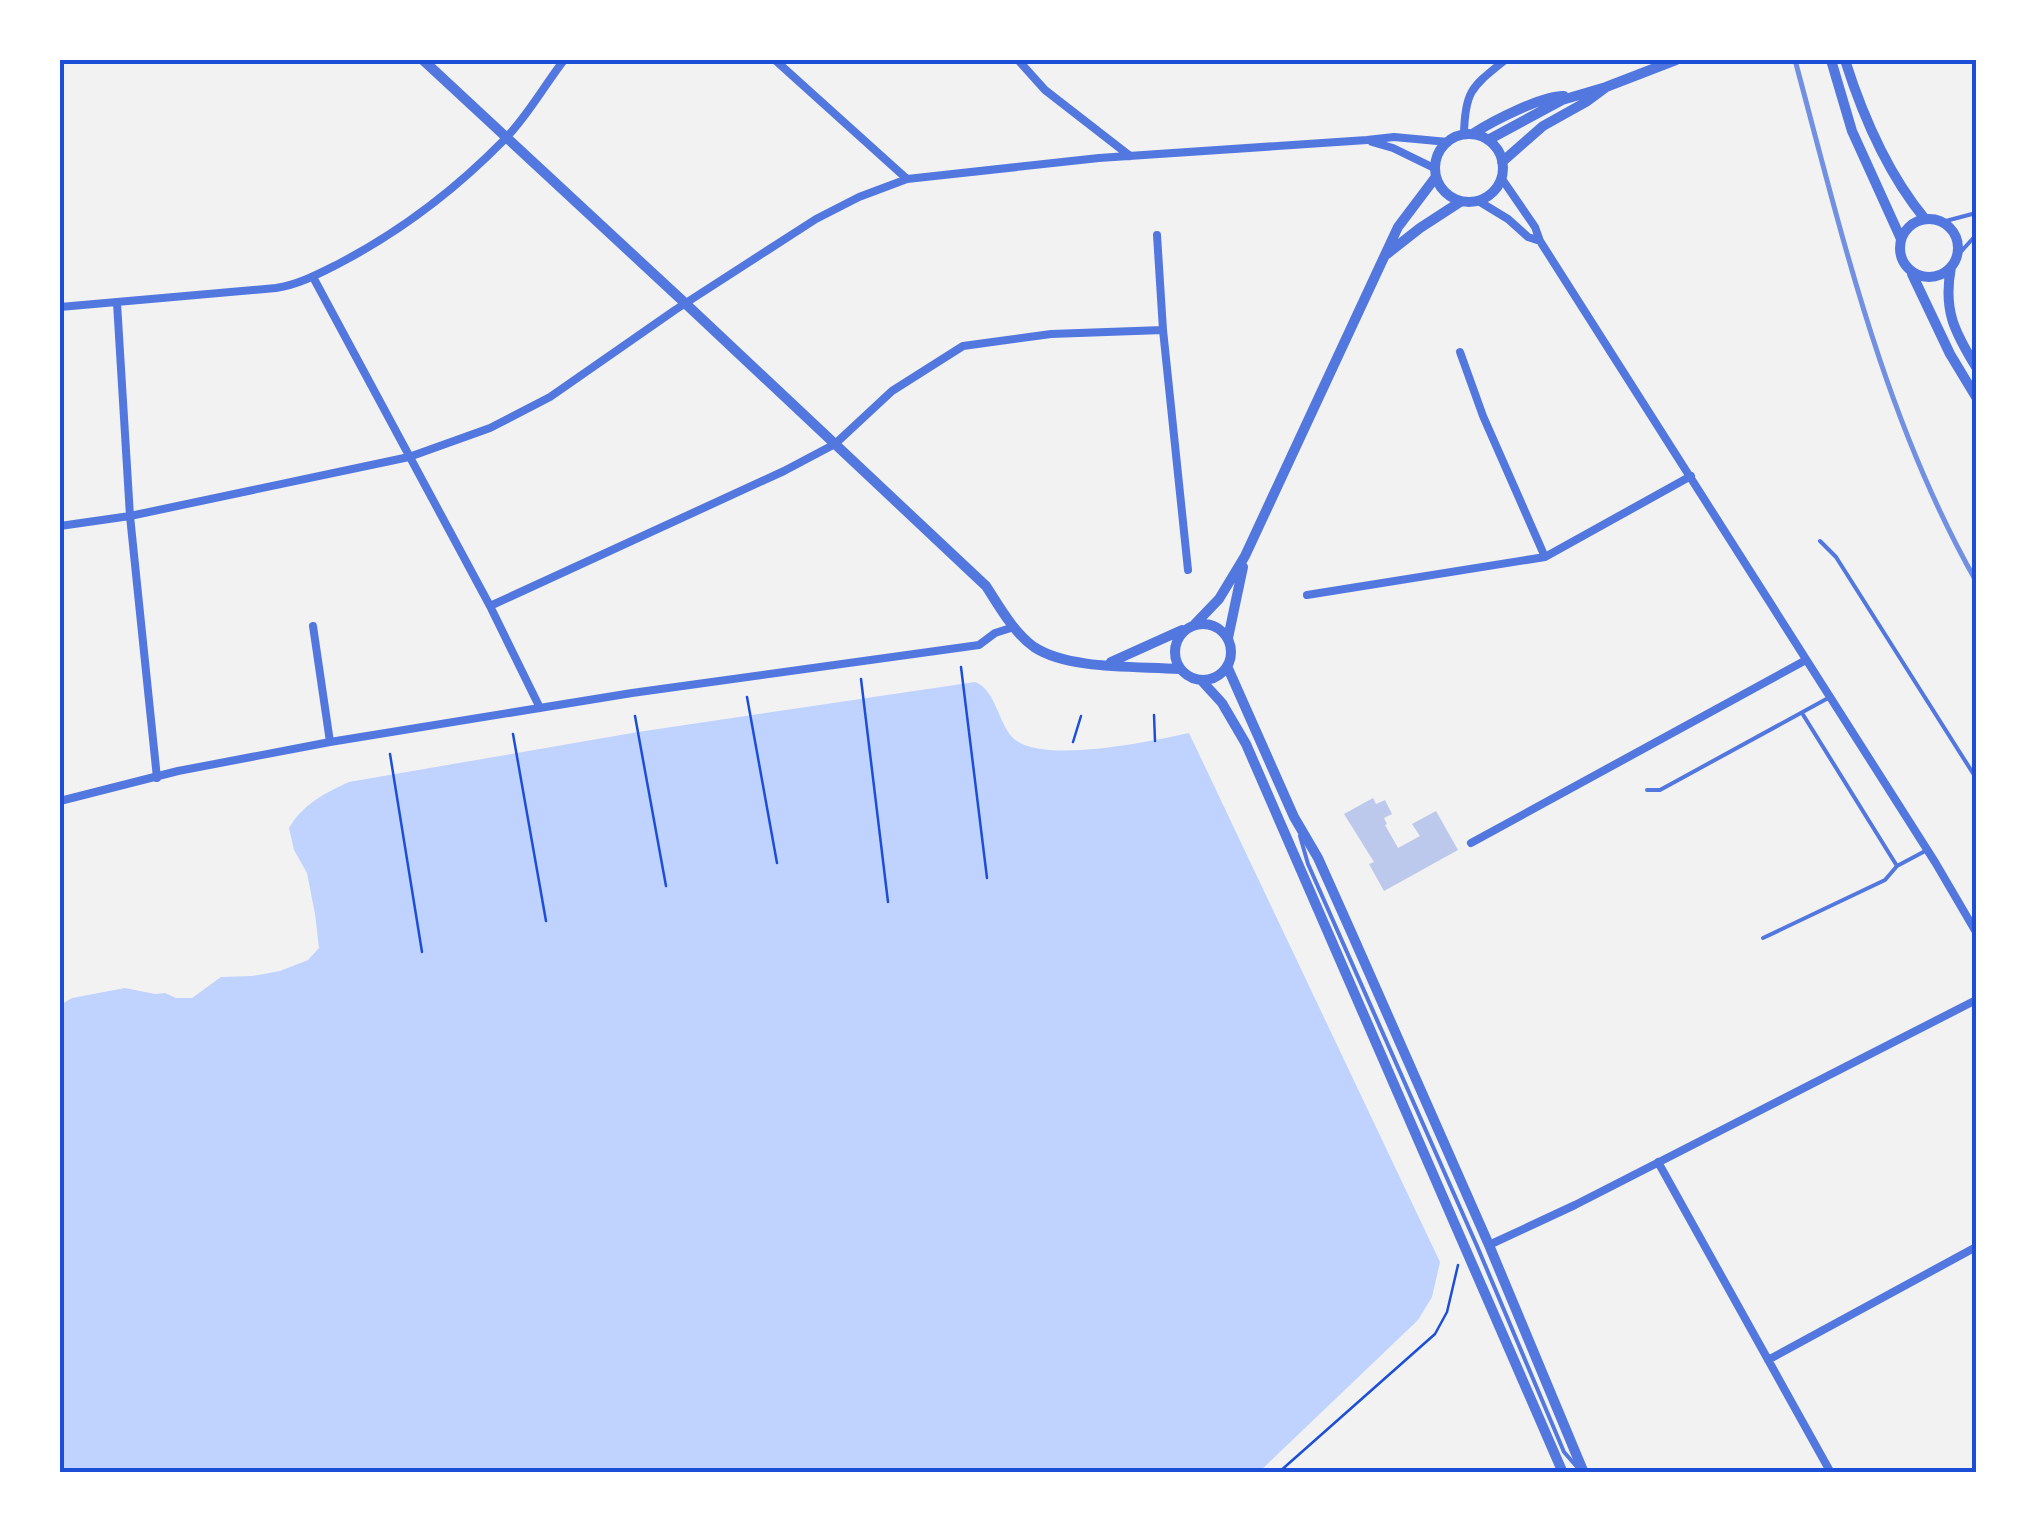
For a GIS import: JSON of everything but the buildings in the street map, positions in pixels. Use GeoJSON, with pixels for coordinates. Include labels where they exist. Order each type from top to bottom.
{"type":"FeatureCollection","features":[{"type":"Feature","properties":{"kind":"street"},"geometry":{"type":"LineString","coordinates":[[423,60],[986,586],[1032,646],[1054,658],[1086,664],[1179,669],[1202,680],[1216,677],[1231,657],[1228,638],[1245,556]]}},
{"type":"Feature","properties":{"kind":"street"},"geometry":{"type":"LineString","coordinates":[[60,307],[276,288],[313,277],[412,220],[506,138],[564,60]]}},
{"type":"Feature","properties":{"kind":"street"},"geometry":{"type":"LineString","coordinates":[[774,60],[907,179]]}},
{"type":"Feature","properties":{"kind":"street"},"geometry":{"type":"LineString","coordinates":[[1018,60],[1045,90],[1130,156]]}},
{"type":"Feature","properties":{"kind":"street"},"geometry":{"type":"LineString","coordinates":[[1469,133],[1465,108],[1469,95],[1504,60]]}},
{"type":"Feature","properties":{"kind":"street"},"geometry":{"type":"LineString","coordinates":[[1488,140],[1570,97],[1676,60]]}},
{"type":"Feature","properties":{"kind":"street"},"geometry":{"type":"LineString","coordinates":[[1831,60],[1852,130],[1901,239],[1901,257],[1942,340],[1976,397]]}},
{"type":"Feature","properties":{"kind":"street"},"geometry":{"type":"LineString","coordinates":[[1845,60],[1881,151],[1925,219]]}},
{"type":"Feature","properties":{"kind":"street"},"geometry":{"type":"LineString","coordinates":[[1502,162],[1535,132],[1606,87]]}},
{"type":"Feature","properties":{"kind":"street"},"geometry":{"type":"LineString","coordinates":[[1179,669],[1174,648],[1177,640],[1219,600],[1245,556],[1398,227],[1435,173],[1438,154],[1448,142],[1552,97],[1570,97]]}},
{"type":"Feature","properties":{"kind":"street"},"geometry":{"type":"LineString","coordinates":[[1469,133],[1488,140],[1502,162],[1502,179],[1494,193],[1480,202]]}},
{"type":"Feature","properties":{"kind":"street"},"geometry":{"type":"LineString","coordinates":[[60,526],[130,516],[409,456],[490,428],[550,397],[816,219],[907,179],[1130,156],[1394,137],[1448,142]]}},
{"type":"Feature","properties":{"kind":"street"},"geometry":{"type":"LineString","coordinates":[[1368,140],[1392,148],[1435,173],[1446,193],[1460,202],[1480,202],[1540,241]]}},
{"type":"Feature","properties":{"kind":"street"},"geometry":{"type":"LineString","coordinates":[[1502,179],[1976,932]]}},
{"type":"Feature","properties":{"kind":"street"},"geometry":{"type":"LineString","coordinates":[[1386,254],[1460,202]]}},
{"type":"Feature","properties":{"kind":"street"},"geometry":{"type":"LineString","coordinates":[[1901,239],[1910,226],[1925,219],[1949,226],[1956,237],[1948,285],[1950,318],[1976,367]]}},
{"type":"Feature","properties":{"kind":"street"},"geometry":{"type":"LineString","coordinates":[[1157,235],[1188,570]]}},
{"type":"Feature","properties":{"kind":"street"},"geometry":{"type":"LineString","coordinates":[[1911,271],[1918,276],[1936,276],[1954,262]]}},
{"type":"Feature","properties":{"kind":"street"},"geometry":{"type":"LineString","coordinates":[[313,277],[490,606],[540,708]]}},
{"type":"Feature","properties":{"kind":"street"},"geometry":{"type":"LineString","coordinates":[[117,303],[130,516],[157,778]]}},
{"type":"Feature","properties":{"kind":"street"},"geometry":{"type":"LineString","coordinates":[[490,606],[784,471],[834,444],[892,391],[962,346],[1051,334],[1163,330]]}},
{"type":"Feature","properties":{"kind":"street"},"geometry":{"type":"LineString","coordinates":[[1460,352],[1545,557]]}},
{"type":"Feature","properties":{"kind":"street"},"geometry":{"type":"LineString","coordinates":[[1307,595],[1545,557],[1691,476]]}},
{"type":"Feature","properties":{"kind":"street"},"geometry":{"type":"LineString","coordinates":[[1107,664],[1192,626],[1210,624],[1228,638]]}},
{"type":"Feature","properties":{"kind":"street"},"geometry":{"type":"LineString","coordinates":[[313,626],[330,742]]}},
{"type":"Feature","properties":{"kind":"street"},"geometry":{"type":"LineString","coordinates":[[60,801],[178,771],[330,742],[632,693],[979,645],[1014,626]]}},
{"type":"Feature","properties":{"kind":"street"},"geometry":{"type":"LineString","coordinates":[[1471,843],[1806,660]]}},
{"type":"Feature","properties":{"kind":"street"},"geometry":{"type":"LineString","coordinates":[[1228,666],[1294,817],[1332,889],[1489,1245],[1583,1473]]}},
{"type":"Feature","properties":{"kind":"street"},"geometry":{"type":"LineString","coordinates":[[1202,680],[1222,703],[1246,744],[1563,1473]]}},
{"type":"Feature","properties":{"kind":"street"},"geometry":{"type":"LineString","coordinates":[[1489,1245],[1976,1000]]}},
{"type":"Feature","properties":{"kind":"street"},"geometry":{"type":"LineString","coordinates":[[1658,1162],[1831,1473]]}},
{"type":"Feature","properties":{"kind":"street"},"geometry":{"type":"LineString","coordinates":[[1768,1360],[1976,1247]]}},
{"type":"Feature","properties":{"kind":"lane"},"geometry":{"type":"LineString","coordinates":[[1942,222],[1976,213]]}},
{"type":"Feature","properties":{"kind":"lane"},"geometry":{"type":"LineString","coordinates":[[1954,262],[1976,235]]}},
{"type":"Feature","properties":{"kind":"lane"},"geometry":{"type":"LineString","coordinates":[[1820,541],[1836,557],[1976,778]]}},
{"type":"Feature","properties":{"kind":"lane"},"geometry":{"type":"LineString","coordinates":[[1647,790],[1660,790],[1830,697]]}},
{"type":"Feature","properties":{"kind":"lane"},"geometry":{"type":"LineString","coordinates":[[1802,713],[1898,866]]}},
{"type":"Feature","properties":{"kind":"lane"},"geometry":{"type":"LineString","coordinates":[[1294,817],[1308,864],[1564,1452],[1583,1473]]}},
{"type":"Feature","properties":{"kind":"lane"},"geometry":{"type":"LineString","coordinates":[[1763,938],[1885,880],[1898,866],[1927,850]]}},
{"type":"Feature","properties":{"kind":"path"},"geometry":{"type":"LineString","coordinates":[[961,667],[987,878]]}},
{"type":"Feature","properties":{"kind":"path"},"geometry":{"type":"LineString","coordinates":[[861,679],[888,902]]}},
{"type":"Feature","properties":{"kind":"path"},"geometry":{"type":"LineString","coordinates":[[747,697],[776,863]]}},
{"type":"Feature","properties":{"kind":"path"},"geometry":{"type":"LineString","coordinates":[[1154,715],[1155,741]]}},
{"type":"Feature","properties":{"kind":"path"},"geometry":{"type":"LineString","coordinates":[[635,716],[666,886]]}},
{"type":"Feature","properties":{"kind":"path"},"geometry":{"type":"LineString","coordinates":[[1073,742],[1081,716]]}},
{"type":"Feature","properties":{"kind":"path"},"geometry":{"type":"LineString","coordinates":[[513,734],[546,921]]}},
{"type":"Feature","properties":{"kind":"path"},"geometry":{"type":"LineString","coordinates":[[390,754],[422,952]]}},
{"type":"Feature","properties":{"kind":"path"},"geometry":{"type":"LineString","coordinates":[[1278,1473],[1435,1334],[1447,1312],[1458,1265]]}},
{"type":"Feature","properties":{"kind":"water"},"geometry":{"type":"Polygon","coordinates":[[[975,682],[988,692],[1013,738],[1027,746],[1047,750],[1098,749],[1189,733],[1440,1262],[1432,1297],[1418,1320],[1258,1473],[60,1473],[60,1005],[72,998],[125,988],[192,998],[221,977],[280,971],[308,960],[319,948],[315,914],[307,873],[294,850],[289,828],[308,806],[349,782],[638,732],[975,682]]]}},
{"type":"Feature","properties":{"kind":"railway"},"geometry":{"type":"LineString","coordinates":[[1795,60],[1849,260],[1891,392],[1944,519],[1976,581]]}}]}
